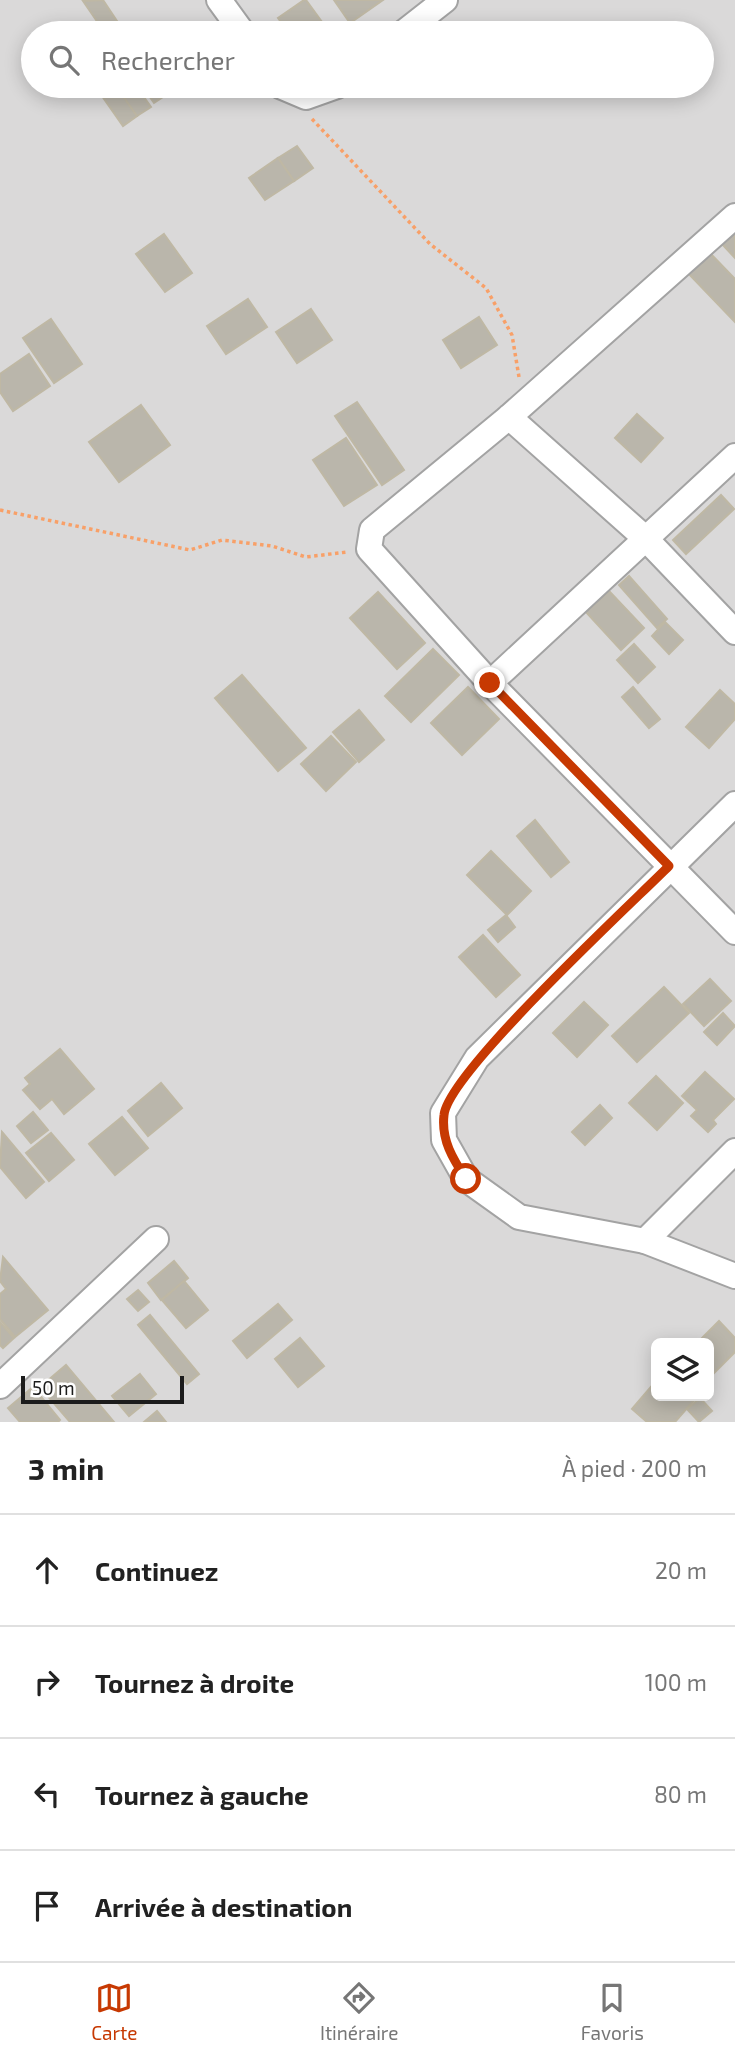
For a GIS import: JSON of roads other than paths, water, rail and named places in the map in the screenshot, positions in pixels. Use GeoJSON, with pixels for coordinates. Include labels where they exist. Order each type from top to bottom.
{"type":"FeatureCollection","features":[{"type":"Feature","properties":{"kind":"street"},"geometry":{"type":"LineString","coordinates":[[219,0],[234,21]]}},
{"type":"Feature","properties":{"kind":"street"},"geometry":{"type":"LineString","coordinates":[[418,21],[445,0]]}},
{"type":"Feature","properties":{"kind":"street"},"geometry":{"type":"LineString","coordinates":[[735,216],[517,410],[372,530],[369,549],[490,683],[735,932]]}},
{"type":"Feature","properties":{"kind":"street"},"geometry":{"type":"LineString","coordinates":[[517,410],[735,632]]}},
{"type":"Feature","properties":{"kind":"street"},"geometry":{"type":"LineString","coordinates":[[490,683],[735,456]]}},
{"type":"Feature","properties":{"kind":"street"},"geometry":{"type":"LineString","coordinates":[[735,804],[669,866],[477,1058],[443,1112],[444,1140],[466,1179],[519,1217],[646,1241],[735,1276]]}},
{"type":"Feature","properties":{"kind":"street"},"geometry":{"type":"LineString","coordinates":[[646,1241],[735,1151]]}},
{"type":"Feature","properties":{"kind":"street"},"geometry":{"type":"LineString","coordinates":[[0,1386],[156,1240]]}}]}
